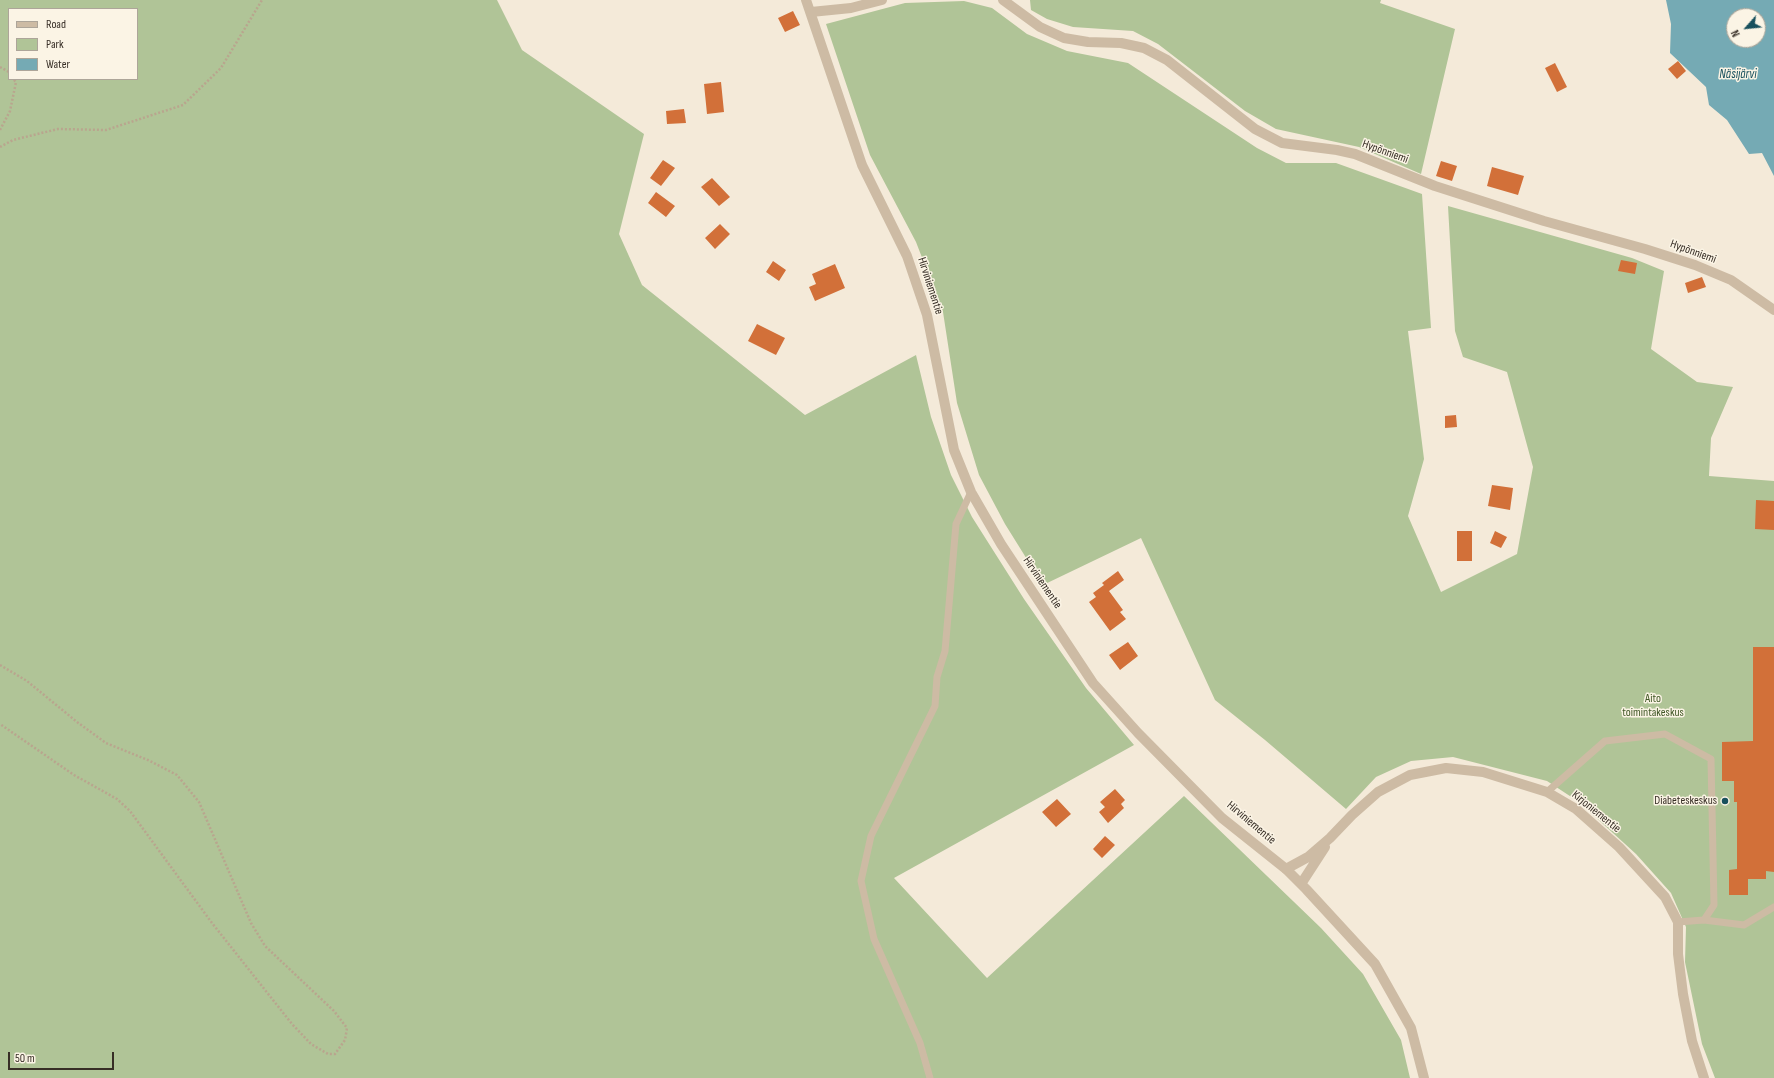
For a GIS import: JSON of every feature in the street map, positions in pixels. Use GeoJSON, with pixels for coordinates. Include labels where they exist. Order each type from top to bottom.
{"type":"FeatureCollection","features":[{"type":"Feature","properties":{"kind":"street","name":"Hirviniementie"},"geometry":{"type":"LineString","coordinates":[[806,0],[862,165],[907,256],[922,300],[927,315],[954,450],[971,492],[1001,544],[1093,682],[1138,733],[1222,818],[1286,869],[1375,964],[1411,1028],[1424,1078]]}},
{"type":"Feature","properties":{"kind":"street"},"geometry":{"type":"LineString","coordinates":[[811,12],[851,8],[882,0]]}},
{"type":"Feature","properties":{"kind":"street","name":"Hypönniemi"},"geometry":{"type":"LineString","coordinates":[[1003,0],[1040,27],[1064,38],[1088,42],[1121,42],[1144,48],[1167,60],[1255,129],[1282,142],[1355,154],[1435,186],[1544,221],[1645,249],[1695,265],[1731,280],[1774,310]]}},
{"type":"Feature","properties":{"kind":"street","name":"Kirjoniementie"},"geometry":{"type":"LineString","coordinates":[[1286,869],[1308,857],[1378,792],[1410,775],[1446,768],[1483,772],[1547,792],[1576,809],[1619,847],[1665,898],[1678,922],[1678,954],[1683,994],[1692,1042],[1704,1078]]}},
{"type":"Feature","properties":{"kind":"street","name":"Kirjoniementie"},"geometry":{"type":"LineString","coordinates":[[1301,884],[1330,838]]}},
{"type":"Feature","properties":{"kind":"lane"},"geometry":{"type":"LineString","coordinates":[[930,1078],[920,1043],[874,939],[860,881],[871,836],[935,706],[937,677],[945,651],[956,524],[971,492]]}},
{"type":"Feature","properties":{"kind":"lane"},"geometry":{"type":"LineString","coordinates":[[1547,792],[1605,741],[1665,734],[1711,759],[1714,905],[1704,920]]}},
{"type":"Feature","properties":{"kind":"lane"},"geometry":{"type":"LineString","coordinates":[[1678,922],[1704,920],[1744,925],[1774,907]]}},
{"type":"Feature","properties":{"kind":"path"},"geometry":{"type":"LineString","coordinates":[[0,147],[13,140],[58,129],[106,130],[183,105],[221,68],[262,0]]}},
{"type":"Feature","properties":{"kind":"path"},"geometry":{"type":"LineString","coordinates":[[0,130],[10,111],[16,82],[15,80]]}},
{"type":"Feature","properties":{"kind":"path"},"geometry":{"type":"LineString","coordinates":[[0,665],[27,681],[76,722],[106,742],[148,760],[176,775],[199,802],[251,923],[265,946],[334,1011],[346,1028],[346,1040],[335,1054],[328,1054],[311,1044],[292,1024],[212,923],[130,811],[116,799],[74,774],[0,724]]}},
{"type":"Feature","properties":{"kind":"green space"},"geometry":{"type":"Polygon","coordinates":[[[0,0],[497,0],[522,50],[644,134],[619,234],[642,285],[805,415],[916,355],[931,417],[951,475],[972,517],[1024,599],[1086,688],[1134,745],[894,878],[987,978],[1184,796],[1321,928],[1363,974],[1401,1040],[1410,1078],[0,1078],[0,0]]]}},
{"type":"Feature","properties":{"kind":"green space"},"geometry":{"type":"Polygon","coordinates":[[[1030,0],[1381,0],[1380,3],[1455,29],[1421,174],[1359,147],[1276,129],[1245,111],[1158,44],[1133,31],[1073,27],[1047,19],[1031,10],[1030,0]]]}},
{"type":"Feature","properties":{"kind":"green space","name":"Aito toimintakeskus"},"geometry":{"type":"Polygon","coordinates":[[[964,1],[992,8],[1027,34],[1067,51],[1128,63],[1257,148],[1286,163],[1336,163],[1422,194],[1431,328],[1408,331],[1424,459],[1408,516],[1441,592],[1517,554],[1533,467],[1507,372],[1463,357],[1455,331],[1448,206],[1632,258],[1664,271],[1651,349],[1697,382],[1733,387],[1711,438],[1709,476],[1774,481],[1774,1078],[1715,1078],[1702,1044],[1685,962],[1686,927],[1671,893],[1636,854],[1579,802],[1547,781],[1453,757],[1411,761],[1376,777],[1346,809],[1265,740],[1215,700],[1141,538],[1043,585],[1005,524],[979,475],[957,403],[943,312],[916,242],[870,155],[826,24],[905,3],[964,1]]]}},
{"type":"Feature","properties":{"kind":"water","name":"Näsijärvi"},"geometry":{"type":"Polygon","coordinates":[[[1666,0],[1774,0],[1774,176],[1762,153],[1749,154],[1727,120],[1709,105],[1706,87],[1670,53],[1671,24],[1666,0]]]}},
{"type":"Feature","properties":{"kind":"building"},"geometry":{"type":"Polygon","coordinates":[[[793,11],[800,25],[785,32],[778,18],[793,11]]]}},
{"type":"Feature","properties":{"kind":"building"},"geometry":{"type":"Polygon","coordinates":[[[1678,61],[1686,71],[1677,79],[1668,69],[1678,61]]]}},
{"type":"Feature","properties":{"kind":"building"},"geometry":{"type":"Polygon","coordinates":[[[1555,63],[1567,87],[1557,92],[1545,68],[1555,63]]]}},
{"type":"Feature","properties":{"kind":"building"},"geometry":{"type":"Polygon","coordinates":[[[721,82],[724,112],[707,114],[704,84],[721,82]]]}},
{"type":"Feature","properties":{"kind":"building"},"geometry":{"type":"Polygon","coordinates":[[[684,109],[686,123],[667,124],[666,111],[684,109]]]}},
{"type":"Feature","properties":{"kind":"building"},"geometry":{"type":"Polygon","coordinates":[[[663,160],[675,168],[661,186],[650,178],[663,160]]]}},
{"type":"Feature","properties":{"kind":"building"},"geometry":{"type":"Polygon","coordinates":[[[1441,161],[1457,166],[1452,181],[1436,176],[1441,161]]]}},
{"type":"Feature","properties":{"kind":"building"},"geometry":{"type":"Polygon","coordinates":[[[1492,167],[1524,176],[1518,195],[1487,186],[1492,167]]]}},
{"type":"Feature","properties":{"kind":"building"},"geometry":{"type":"Polygon","coordinates":[[[712,178],[730,197],[719,206],[701,187],[712,178]]]}},
{"type":"Feature","properties":{"kind":"building"},"geometry":{"type":"Polygon","coordinates":[[[656,192],[675,206],[666,217],[648,203],[656,192]]]}},
{"type":"Feature","properties":{"kind":"building"},"geometry":{"type":"Polygon","coordinates":[[[720,224],[730,234],[715,249],[705,238],[720,224]]]}},
{"type":"Feature","properties":{"kind":"building"},"geometry":{"type":"Polygon","coordinates":[[[1621,260],[1637,263],[1635,274],[1618,271],[1621,260]]]}},
{"type":"Feature","properties":{"kind":"building"},"geometry":{"type":"Polygon","coordinates":[[[773,261],[786,270],[779,281],[766,272],[773,261]]]}},
{"type":"Feature","properties":{"kind":"building"},"geometry":{"type":"Polygon","coordinates":[[[835,264],[845,288],[815,301],[809,287],[816,284],[812,274],[835,264]]]}},
{"type":"Feature","properties":{"kind":"building"},"geometry":{"type":"Polygon","coordinates":[[[1702,277],[1706,287],[1688,293],[1685,283],[1702,277]]]}},
{"type":"Feature","properties":{"kind":"building"},"geometry":{"type":"Polygon","coordinates":[[[757,324],[785,338],[776,355],[748,341],[757,324]]]}},
{"type":"Feature","properties":{"kind":"building"},"geometry":{"type":"Polygon","coordinates":[[[1456,415],[1457,427],[1445,428],[1445,416],[1456,415]]]}},
{"type":"Feature","properties":{"kind":"building"},"geometry":{"type":"Polygon","coordinates":[[[1492,485],[1513,488],[1510,510],[1488,506],[1492,485]]]}},
{"type":"Feature","properties":{"kind":"building"},"geometry":{"type":"Polygon","coordinates":[[[1756,500],[1774,501],[1774,530],[1755,529],[1756,500]]]}},
{"type":"Feature","properties":{"kind":"building"},"geometry":{"type":"Polygon","coordinates":[[[1457,531],[1472,531],[1472,561],[1457,561],[1457,531]]]}},
{"type":"Feature","properties":{"kind":"building"},"geometry":{"type":"Polygon","coordinates":[[[1495,531],[1507,537],[1501,548],[1490,543],[1495,531]]]}},
{"type":"Feature","properties":{"kind":"building"},"geometry":{"type":"Polygon","coordinates":[[[1118,571],[1124,580],[1109,591],[1123,610],[1120,612],[1126,619],[1110,631],[1089,602],[1096,597],[1093,593],[1104,585],[1102,583],[1118,571]]]}},
{"type":"Feature","properties":{"kind":"building"},"geometry":{"type":"Polygon","coordinates":[[[1128,642],[1138,656],[1120,670],[1109,655],[1128,642]]]}},
{"type":"Feature","properties":{"kind":"building"},"geometry":{"type":"Polygon","coordinates":[[[1753,647],[1774,647],[1774,872],[1766,871],[1766,879],[1748,879],[1748,895],[1729,895],[1729,870],[1737,869],[1737,802],[1734,802],[1734,781],[1722,781],[1722,742],[1753,741],[1753,647]]]}},
{"type":"Feature","properties":{"kind":"building"},"geometry":{"type":"Polygon","coordinates":[[[1115,789],[1125,800],[1121,804],[1124,808],[1108,823],[1099,812],[1105,807],[1100,802],[1115,789]]]}},
{"type":"Feature","properties":{"kind":"building"},"geometry":{"type":"Polygon","coordinates":[[[1057,799],[1071,814],[1056,827],[1042,812],[1057,799]]]}},
{"type":"Feature","properties":{"kind":"building"},"geometry":{"type":"Polygon","coordinates":[[[1105,836],[1115,845],[1102,858],[1093,849],[1105,836]]]}},
{"type":"Feature","properties":{"kind":"place","name":"Diabeteskeskus"},"geometry":{"type":"Point","coordinates":[1725,801]}}]}
